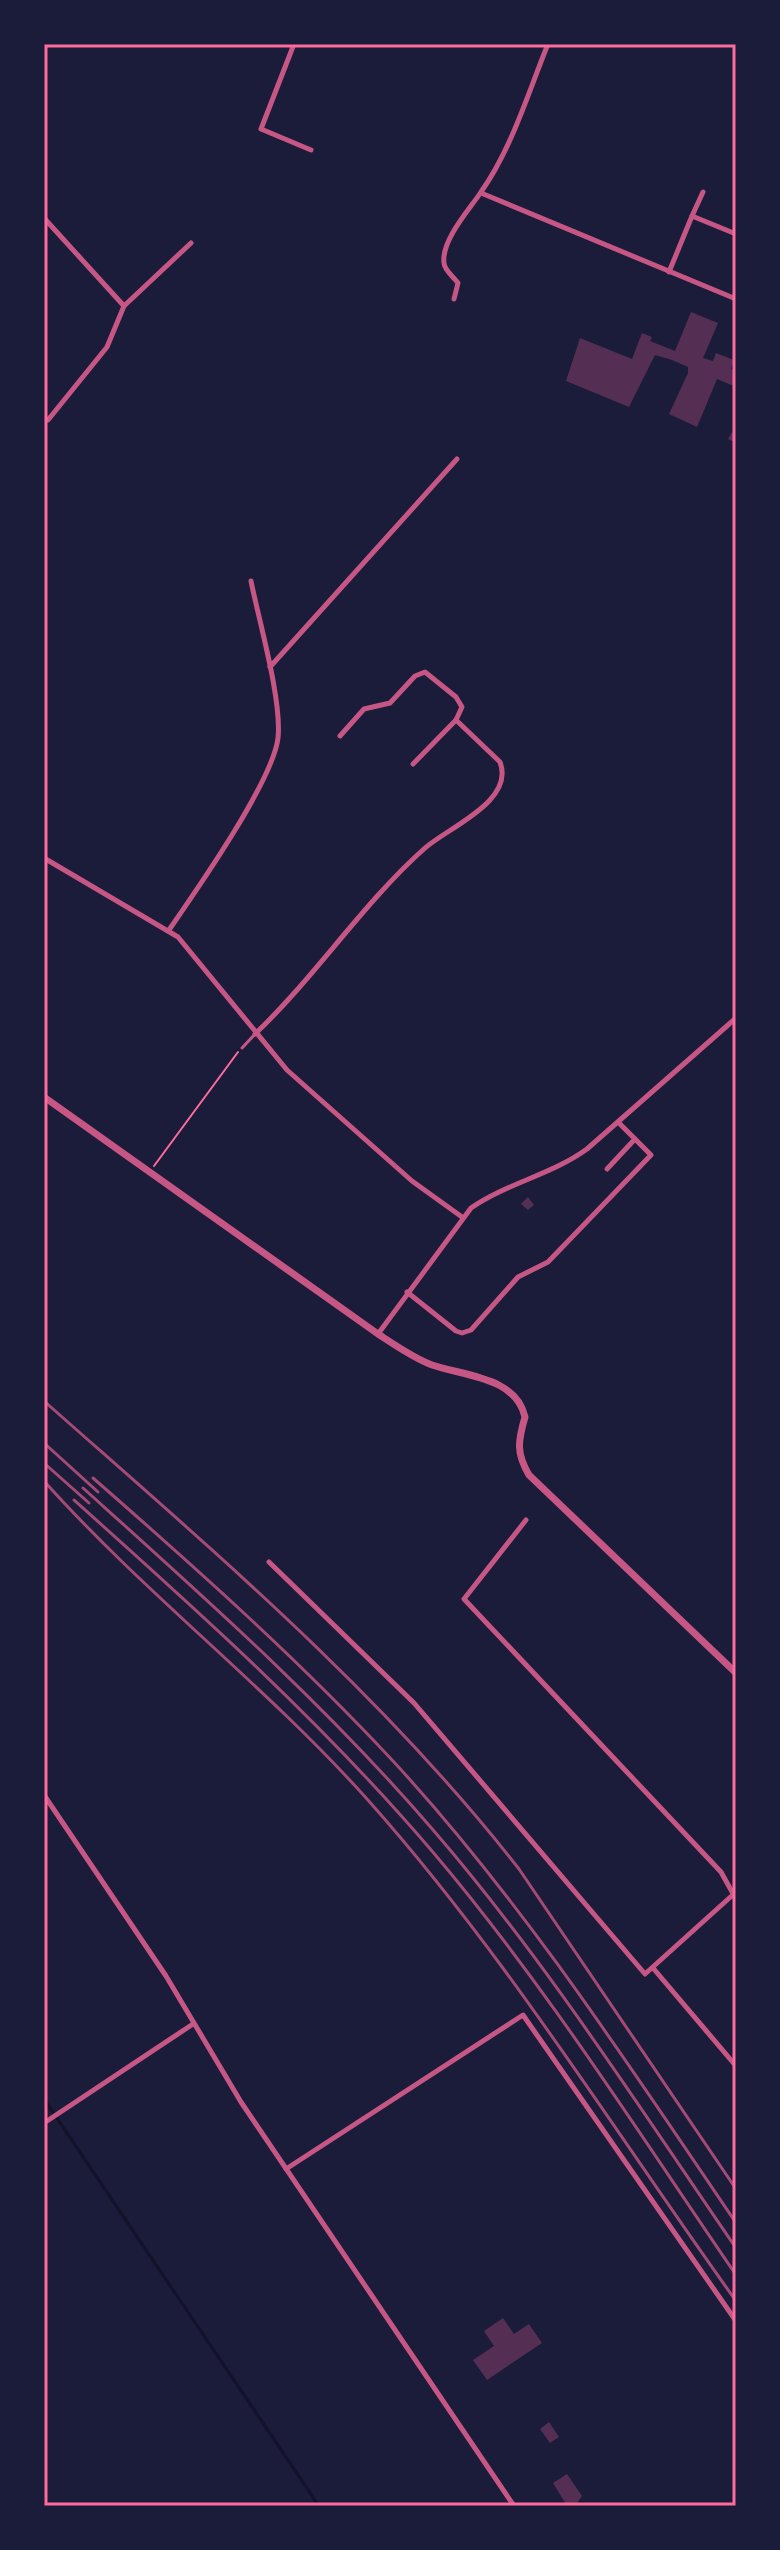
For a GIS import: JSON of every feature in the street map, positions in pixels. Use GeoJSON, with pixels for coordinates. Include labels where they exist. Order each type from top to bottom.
{"type":"FeatureCollection","features":[{"type":"Feature","properties":{"kind":"street"},"geometry":{"type":"LineString","coordinates":[[294,44],[261,129],[311,150]]}},
{"type":"Feature","properties":{"kind":"street"},"geometry":{"type":"LineString","coordinates":[[454,299],[458,283],[445,268],[444,258],[456,228],[481,193],[505,149],[548,44]]}},
{"type":"Feature","properties":{"kind":"street"},"geometry":{"type":"LineString","coordinates":[[669,272],[703,192]]}},
{"type":"Feature","properties":{"kind":"street"},"geometry":{"type":"LineString","coordinates":[[481,193],[736,299]]}},
{"type":"Feature","properties":{"kind":"street"},"geometry":{"type":"LineString","coordinates":[[692,216],[736,234]]}},
{"type":"Feature","properties":{"kind":"street"},"geometry":{"type":"LineString","coordinates":[[44,218],[124,306]]}},
{"type":"Feature","properties":{"kind":"street"},"geometry":{"type":"LineString","coordinates":[[48,420],[107,347],[124,306],[191,243]]}},
{"type":"Feature","properties":{"kind":"street"},"geometry":{"type":"LineString","coordinates":[[269,668],[457,459]]}},
{"type":"Feature","properties":{"kind":"street"},"geometry":{"type":"LineString","coordinates":[[169,930],[242,814],[276,747],[278,729],[269,668],[251,581]]}},
{"type":"Feature","properties":{"kind":"street"},"geometry":{"type":"LineString","coordinates":[[340,736],[364,709],[390,703],[425,672],[460,702],[462,712],[413,764]]}},
{"type":"Feature","properties":{"kind":"street"},"geometry":{"type":"LineString","coordinates":[[255,1034],[422,850],[497,794],[502,773],[500,762],[456,720]]}},
{"type":"Feature","properties":{"kind":"street"},"geometry":{"type":"LineString","coordinates":[[44,858],[169,930],[188,946],[255,1034],[287,1070],[380,1154],[462,1217]]}},
{"type":"Feature","properties":{"kind":"street"},"geometry":{"type":"LineString","coordinates":[[378,1334],[462,1217],[487,1197],[571,1161],[736,1018]]}},
{"type":"Feature","properties":{"kind":"street"},"geometry":{"type":"LineString","coordinates":[[44,1097],[378,1334],[430,1364],[493,1383],[515,1395],[525,1417],[517,1443],[518,1454],[529,1475],[736,1673]]}},
{"type":"Feature","properties":{"kind":"street"},"geometry":{"type":"LineString","coordinates":[[407,1292],[456,1331],[471,1330],[518,1277],[548,1262],[651,1155],[618,1122]]}},
{"type":"Feature","properties":{"kind":"street"},"geometry":{"type":"LineString","coordinates":[[607,1169],[635,1139]]}},
{"type":"Feature","properties":{"kind":"street"},"geometry":{"type":"LineString","coordinates":[[269,1562],[414,1703],[645,1974],[735,1895],[721,1872],[464,1599],[526,1520]]}},
{"type":"Feature","properties":{"kind":"street"},"geometry":{"type":"LineString","coordinates":[[44,1795],[166,1976],[193,2024],[286,2169],[514,2506]]}},
{"type":"Feature","properties":{"kind":"street"},"geometry":{"type":"LineString","coordinates":[[653,1968],[736,2066]]}},
{"type":"Feature","properties":{"kind":"street"},"geometry":{"type":"LineString","coordinates":[[286,2169],[523,2015],[736,2321]]}},
{"type":"Feature","properties":{"kind":"street"},"geometry":{"type":"LineString","coordinates":[[46,2121],[193,2024]]}},
{"type":"Feature","properties":{"kind":"lane"},"geometry":{"type":"LineString","coordinates":[[242,1048],[255,1034]]}},
{"type":"Feature","properties":{"kind":"path"},"geometry":{"type":"LineString","coordinates":[[149,1172],[190,1112],[242,1048]]}},
{"type":"Feature","properties":{"kind":"building"},"geometry":{"type":"Polygon","coordinates":[[[691,312],[718,323],[703,358],[713,361],[716,353],[734,360],[731,369],[736,371],[736,387],[717,379],[697,427],[669,414],[688,373],[688,367],[672,360],[655,355],[629,407],[566,381],[580,338],[632,359],[642,333],[652,337],[650,341],[675,351],[691,312]]]}},
{"type":"Feature","properties":{"kind":"building"},"geometry":{"type":"Polygon","coordinates":[[[736,426],[736,443],[728,439],[736,426]]]}},
{"type":"Feature","properties":{"kind":"building"},"geometry":{"type":"Polygon","coordinates":[[[528,1197],[534,1205],[528,1210],[521,1204],[528,1197]]]}},
{"type":"Feature","properties":{"kind":"building"},"geometry":{"type":"Polygon","coordinates":[[[503,2318],[514,2334],[529,2324],[542,2343],[487,2380],[473,2360],[494,2346],[484,2331],[503,2318]]]}},
{"type":"Feature","properties":{"kind":"building"},"geometry":{"type":"Polygon","coordinates":[[[549,2422],[559,2437],[550,2443],[540,2429],[549,2422]]]}},
{"type":"Feature","properties":{"kind":"building"},"geometry":{"type":"Polygon","coordinates":[[[567,2474],[582,2496],[575,2506],[567,2506],[553,2483],[567,2474]]]}},
{"type":"Feature","properties":{"kind":"waterway"},"geometry":{"type":"LineString","coordinates":[[44,2099],[319,2506]]}},
{"type":"Feature","properties":{"kind":"railway"},"geometry":{"type":"LineString","coordinates":[[44,1401],[292,1624],[352,1682],[466,1804],[519,1869],[736,2189]]}},
{"type":"Feature","properties":{"kind":"railway"},"geometry":{"type":"LineString","coordinates":[[44,1443],[98,1492]]}},
{"type":"Feature","properties":{"kind":"railway"},"geometry":{"type":"LineString","coordinates":[[44,1463],[89,1503]]}},
{"type":"Feature","properties":{"kind":"railway"},"geometry":{"type":"LineString","coordinates":[[93,1478],[284,1651],[393,1761],[441,1815],[573,1985],[736,2223]]}},
{"type":"Feature","properties":{"kind":"railway"},"geometry":{"type":"LineString","coordinates":[[44,1481],[123,1562],[328,1758],[418,1859],[513,1982],[736,2301]]}},
{"type":"Feature","properties":{"kind":"railway"},"geometry":{"type":"LineString","coordinates":[[83,1488],[308,1697],[434,1831],[553,1983],[736,2248]]}},
{"type":"Feature","properties":{"kind":"railway"},"geometry":{"type":"LineString","coordinates":[[74,1500],[304,1713],[432,1851],[552,2006],[736,2275]]}}]}
